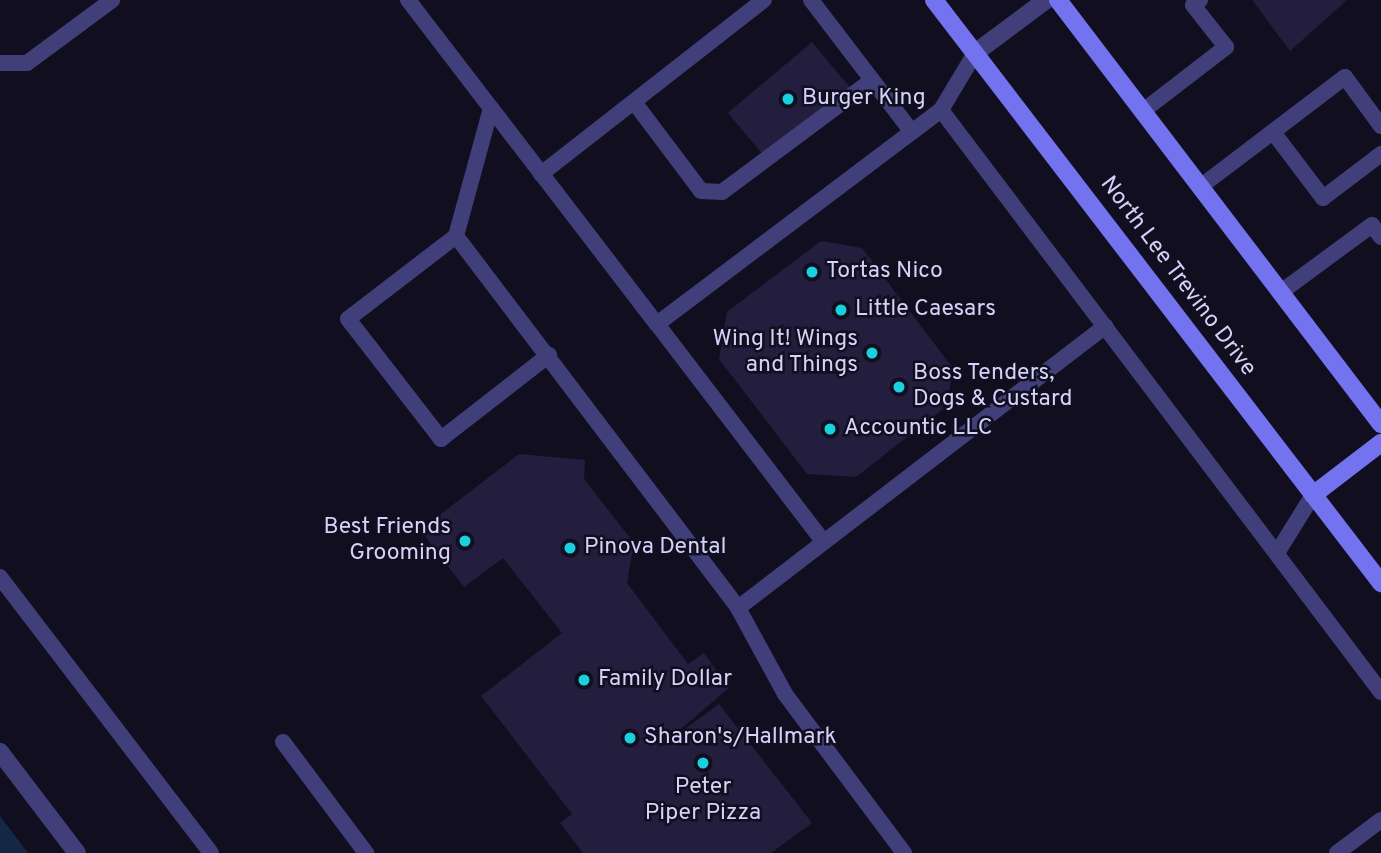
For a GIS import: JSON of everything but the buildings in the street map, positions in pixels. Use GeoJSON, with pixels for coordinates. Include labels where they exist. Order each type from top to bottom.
{"type":"FeatureCollection","features":[{"type":"Feature","properties":{"kind":"main road","name":"North Lee Trevino Drive"},"geometry":{"type":"LineString","coordinates":[[934,0],[1381,583]]}},
{"type":"Feature","properties":{"kind":"main road"},"geometry":{"type":"LineString","coordinates":[[1058,0],[1281,292],[1377,412]]}},
{"type":"Feature","properties":{"kind":"main road"},"geometry":{"type":"LineString","coordinates":[[1313,495],[1381,443]]}},
{"type":"Feature","properties":{"kind":"street"},"geometry":{"type":"LineString","coordinates":[[975,53],[1046,0]]}},
{"type":"Feature","properties":{"kind":"street"},"geometry":{"type":"LineString","coordinates":[[0,752],[77,853]]}},
{"type":"Feature","properties":{"kind":"lane"},"geometry":{"type":"LineString","coordinates":[[0,63],[27,63],[112,0]]}},
{"type":"Feature","properties":{"kind":"lane"},"geometry":{"type":"LineString","coordinates":[[408,0],[823,541]]}},
{"type":"Feature","properties":{"kind":"lane"},"geometry":{"type":"LineString","coordinates":[[541,174],[764,0]]}},
{"type":"Feature","properties":{"kind":"lane"},"geometry":{"type":"LineString","coordinates":[[811,0],[912,132]]}},
{"type":"Feature","properties":{"kind":"lane"},"geometry":{"type":"LineString","coordinates":[[1143,111],[1226,47],[1193,5],[1200,0]]}},
{"type":"Feature","properties":{"kind":"lane"},"geometry":{"type":"LineString","coordinates":[[657,324],[941,110],[975,53]]}},
{"type":"Feature","properties":{"kind":"lane"},"geometry":{"type":"LineString","coordinates":[[1200,187],[1345,77],[1381,126]]}},
{"type":"Feature","properties":{"kind":"lane"},"geometry":{"type":"LineString","coordinates":[[634,102],[701,191],[722,192],[872,80]]}},
{"type":"Feature","properties":{"kind":"lane"},"geometry":{"type":"LineString","coordinates":[[491,108],[456,236],[348,319],[441,439],[549,355]]}},
{"type":"Feature","properties":{"kind":"lane"},"geometry":{"type":"LineString","coordinates":[[941,110],[1381,692]]}},
{"type":"Feature","properties":{"kind":"lane"},"geometry":{"type":"LineString","coordinates":[[1273,132],[1323,198],[1381,154]]}},
{"type":"Feature","properties":{"kind":"lane"},"geometry":{"type":"LineString","coordinates":[[1281,292],[1372,225],[1381,236]]}},
{"type":"Feature","properties":{"kind":"lane"},"geometry":{"type":"LineString","coordinates":[[456,236],[549,355],[738,608],[785,694],[904,853]]}},
{"type":"Feature","properties":{"kind":"lane"},"geometry":{"type":"LineString","coordinates":[[738,608],[1105,326]]}},
{"type":"Feature","properties":{"kind":"lane"},"geometry":{"type":"LineString","coordinates":[[1277,554],[1313,495]]}},
{"type":"Feature","properties":{"kind":"lane"},"geometry":{"type":"LineString","coordinates":[[0,577],[211,853]]}},
{"type":"Feature","properties":{"kind":"lane"},"geometry":{"type":"LineString","coordinates":[[283,742],[366,853]]}},
{"type":"Feature","properties":{"kind":"lane"},"geometry":{"type":"LineString","coordinates":[[1337,853],[1381,820]]}},
{"type":"Feature","properties":{"kind":"water"},"geometry":{"type":"Polygon","coordinates":[[[0,816],[28,853],[0,853],[0,816]]]}},
{"type":"Feature","properties":{"kind":"place","name":"Burger King"},"geometry":{"type":"Point","coordinates":[788,99]}},
{"type":"Feature","properties":{"kind":"place","name":"Tortas Nico"},"geometry":{"type":"Point","coordinates":[812,272]}},
{"type":"Feature","properties":{"kind":"place","name":"Little Caesars"},"geometry":{"type":"Point","coordinates":[841,310]}},
{"type":"Feature","properties":{"kind":"place","name":"Wing It! Wings and Things"},"geometry":{"type":"Point","coordinates":[872,353]}},
{"type":"Feature","properties":{"kind":"place","name":"Boss Tenders, Dogs & Custard"},"geometry":{"type":"Point","coordinates":[899,387]}},
{"type":"Feature","properties":{"kind":"place","name":"Accountic LLC"},"geometry":{"type":"Point","coordinates":[830,429]}},
{"type":"Feature","properties":{"kind":"place","name":"Best Friends Grooming"},"geometry":{"type":"Point","coordinates":[465,541]}},
{"type":"Feature","properties":{"kind":"place","name":"Pinova Dental"},"geometry":{"type":"Point","coordinates":[570,548]}},
{"type":"Feature","properties":{"kind":"place","name":"Family Dollar"},"geometry":{"type":"Point","coordinates":[584,680]}},
{"type":"Feature","properties":{"kind":"place","name":"Sharon's/Hallmark"},"geometry":{"type":"Point","coordinates":[630,738]}},
{"type":"Feature","properties":{"kind":"place","name":"Peter Piper Pizza"},"geometry":{"type":"Point","coordinates":[703,763]}}]}
